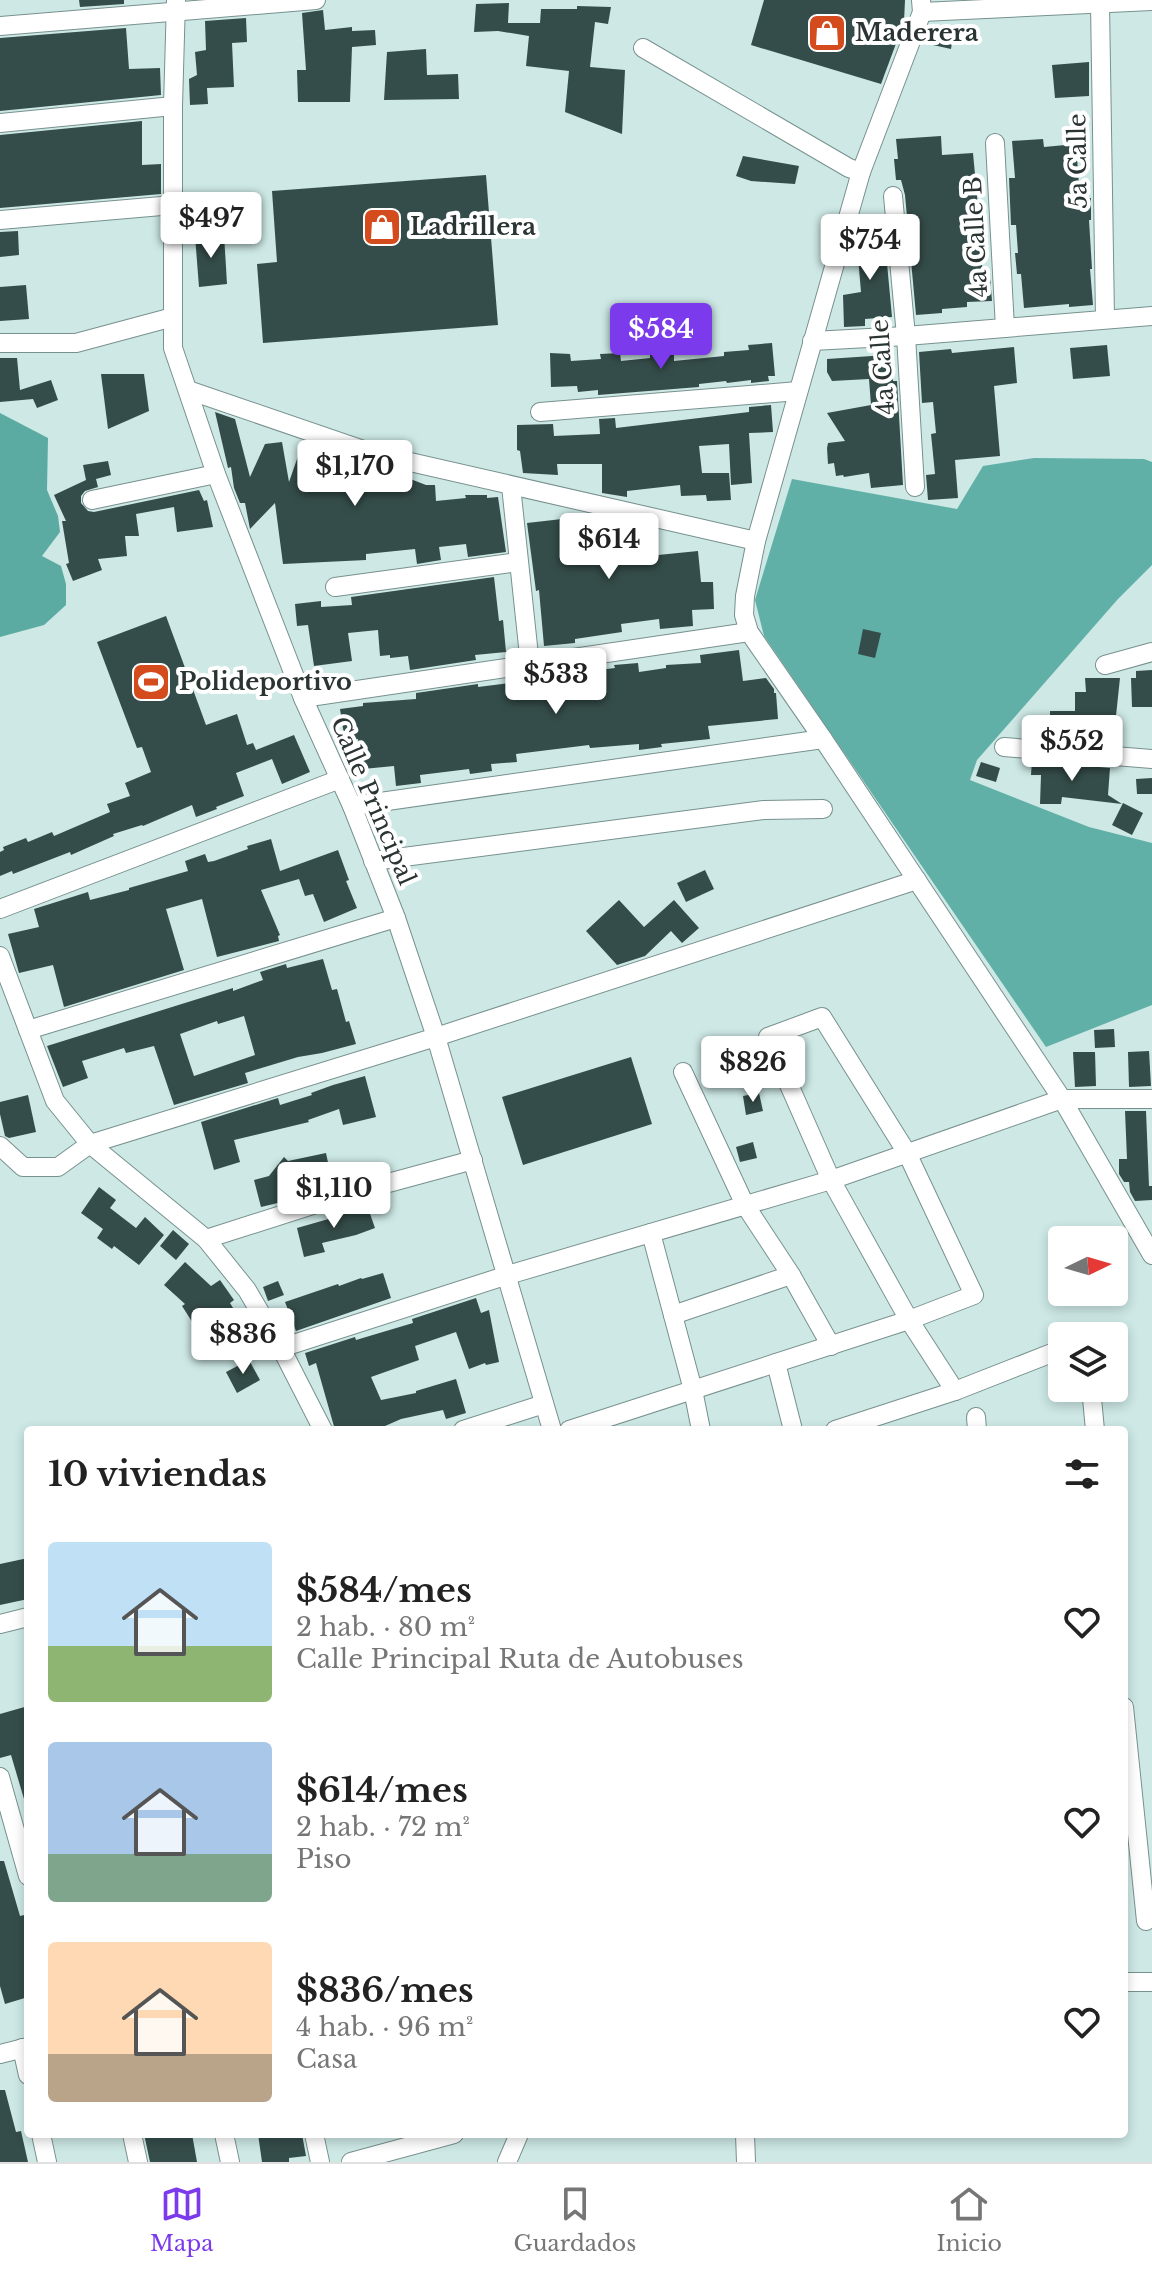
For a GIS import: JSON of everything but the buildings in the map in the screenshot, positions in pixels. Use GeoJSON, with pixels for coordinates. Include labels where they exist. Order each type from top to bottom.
{"type":"FeatureCollection","features":[{"type":"Feature","properties":{"kind":"street"},"geometry":{"type":"LineString","coordinates":[[0,26],[176,6],[316,0]]}},
{"type":"Feature","properties":{"kind":"street"},"geometry":{"type":"LineString","coordinates":[[1139,1],[922,6],[861,172],[756,541],[744,615],[749,632],[1062,1099],[1152,1255]]}},
{"type":"Feature","properties":{"kind":"street","name":"5a Calle"},"geometry":{"type":"LineString","coordinates":[[1100,4],[1105,318]]}},
{"type":"Feature","properties":{"kind":"street","name":"Calle Principal"},"geometry":{"type":"LineString","coordinates":[[176,6],[173,348],[216,474],[303,698],[352,806],[396,918],[436,1037],[551,1426]]}},
{"type":"Feature","properties":{"kind":"street"},"geometry":{"type":"LineString","coordinates":[[643,48],[849,168],[861,172]]}},
{"type":"Feature","properties":{"kind":"street"},"geometry":{"type":"LineString","coordinates":[[0,123],[173,106]]}},
{"type":"Feature","properties":{"kind":"street","name":"4a Calle B"},"geometry":{"type":"LineString","coordinates":[[995,143],[1005,328]]}},
{"type":"Feature","properties":{"kind":"street","name":"4a Calle"},"geometry":{"type":"LineString","coordinates":[[893,196],[906,336],[915,487]]}},
{"type":"Feature","properties":{"kind":"street"},"geometry":{"type":"LineString","coordinates":[[0,220],[173,205]]}},
{"type":"Feature","properties":{"kind":"street"},"geometry":{"type":"LineString","coordinates":[[812,341],[1152,316]]}},
{"type":"Feature","properties":{"kind":"street"},"geometry":{"type":"LineString","coordinates":[[0,343],[76,343],[173,317]]}},
{"type":"Feature","properties":{"kind":"street"},"geometry":{"type":"LineString","coordinates":[[188,390],[375,454],[756,541]]}},
{"type":"Feature","properties":{"kind":"street"},"geometry":{"type":"LineString","coordinates":[[540,412],[798,391]]}},
{"type":"Feature","properties":{"kind":"street"},"geometry":{"type":"LineString","coordinates":[[92,500],[216,474]]}},
{"type":"Feature","properties":{"kind":"street"},"geometry":{"type":"LineString","coordinates":[[511,486],[530,665]]}},
{"type":"Feature","properties":{"kind":"street"},"geometry":{"type":"LineString","coordinates":[[335,587],[518,562]]}},
{"type":"Feature","properties":{"kind":"street"},"geometry":{"type":"LineString","coordinates":[[303,698],[749,632]]}},
{"type":"Feature","properties":{"kind":"street"},"geometry":{"type":"LineString","coordinates":[[1105,665],[1152,652]]}},
{"type":"Feature","properties":{"kind":"street"},"geometry":{"type":"LineString","coordinates":[[352,806],[823,739]]}},
{"type":"Feature","properties":{"kind":"street"},"geometry":{"type":"LineString","coordinates":[[1004,747],[1152,759]]}},
{"type":"Feature","properties":{"kind":"street"},"geometry":{"type":"LineString","coordinates":[[0,909],[340,779]]}},
{"type":"Feature","properties":{"kind":"street"},"geometry":{"type":"LineString","coordinates":[[373,861],[764,810],[823,809]]}},
{"type":"Feature","properties":{"kind":"street"},"geometry":{"type":"LineString","coordinates":[[0,1146],[23,1167],[58,1167],[90,1144],[436,1037],[917,880]]}},
{"type":"Feature","properties":{"kind":"street"},"geometry":{"type":"LineString","coordinates":[[28,1030],[396,918]]}},
{"type":"Feature","properties":{"kind":"street"},"geometry":{"type":"LineString","coordinates":[[0,956],[55,1101],[90,1144],[206,1239],[247,1290],[321,1426]]}},
{"type":"Feature","properties":{"kind":"street"},"geometry":{"type":"LineString","coordinates":[[581,1426],[909,1320],[974,1295],[907,1153],[822,1017],[768,1037],[831,1180],[909,1320],[955,1391]]}},
{"type":"Feature","properties":{"kind":"street"},"geometry":{"type":"LineString","coordinates":[[683,1072],[745,1205],[791,1275],[831,1346]]}},
{"type":"Feature","properties":{"kind":"street"},"geometry":{"type":"LineString","coordinates":[[281,1348],[508,1275],[831,1180],[1062,1099],[1152,1099]]}},
{"type":"Feature","properties":{"kind":"street"},"geometry":{"type":"LineString","coordinates":[[206,1239],[344,1195],[473,1160]]}},
{"type":"Feature","properties":{"kind":"street"},"geometry":{"type":"LineString","coordinates":[[651,1233],[700,1426]]}},
{"type":"Feature","properties":{"kind":"street"},"geometry":{"type":"LineString","coordinates":[[673,1315],[791,1275]]}},
{"type":"Feature","properties":{"kind":"street"},"geometry":{"type":"LineString","coordinates":[[847,1426],[955,1391],[1048,1354]]}},
{"type":"Feature","properties":{"kind":"street"},"geometry":{"type":"LineString","coordinates":[[776,1363],[792,1426]]}},
{"type":"Feature","properties":{"kind":"street"},"geometry":{"type":"LineString","coordinates":[[1092,1402],[1095,1426]]}},
{"type":"Feature","properties":{"kind":"street"},"geometry":{"type":"LineString","coordinates":[[475,1426],[544,1404]]}},
{"type":"Feature","properties":{"kind":"street"},"geometry":{"type":"LineString","coordinates":[[0,1624],[24,1618]]}},
{"type":"Feature","properties":{"kind":"street"},"geometry":{"type":"LineString","coordinates":[[1128,1746],[1146,1921]]}},
{"type":"Feature","properties":{"kind":"street"},"geometry":{"type":"LineString","coordinates":[[0,1777],[24,1862]]}},
{"type":"Feature","properties":{"kind":"street"},"geometry":{"type":"LineString","coordinates":[[1128,1982],[1152,1982]]}},
{"type":"Feature","properties":{"kind":"street"},"geometry":{"type":"LineString","coordinates":[[0,2054],[24,2048]]}},
{"type":"Feature","properties":{"kind":"street"},"geometry":{"type":"LineString","coordinates":[[42,2138],[47,2162]]}},
{"type":"Feature","properties":{"kind":"street"},"geometry":{"type":"LineString","coordinates":[[133,2138],[138,2162]]}},
{"type":"Feature","properties":{"kind":"street"},"geometry":{"type":"LineString","coordinates":[[225,2138],[230,2162]]}},
{"type":"Feature","properties":{"kind":"street"},"geometry":{"type":"LineString","coordinates":[[315,2138],[320,2162]]}},
{"type":"Feature","properties":{"kind":"street"},"geometry":{"type":"LineString","coordinates":[[351,2162],[439,2138]]}},
{"type":"Feature","properties":{"kind":"street"},"geometry":{"type":"LineString","coordinates":[[507,2162],[517,2138]]}},
{"type":"Feature","properties":{"kind":"street"},"geometry":{"type":"LineString","coordinates":[[745,2138],[746,2162]]}},
{"type":"Feature","properties":{"kind":"shaded area"},"geometry":{"type":"Polygon","coordinates":[[[0,413],[48,438],[47,490],[58,516],[60,532],[42,556],[61,566],[66,584],[66,605],[44,625],[0,637],[0,413]]]}},
{"type":"Feature","properties":{"kind":"shaded area"},"geometry":{"type":"Polygon","coordinates":[[[1034,458],[1144,459],[1152,462],[1152,565],[1118,599],[977,760],[970,780],[1089,827],[1152,843],[1152,1005],[1046,1047],[764,636],[755,600],[792,479],[957,509],[983,466],[1034,458]]]}},
{"type":"Feature","properties":{"kind":"place","name":"Maderera"},"geometry":{"type":"Point","coordinates":[827,33]}},
{"type":"Feature","properties":{"kind":"place","name":"Ladrillera"},"geometry":{"type":"Point","coordinates":[382,227]}},
{"type":"Feature","properties":{"kind":"place","name":"Polideportivo"},"geometry":{"type":"Point","coordinates":[151,682]}}]}
